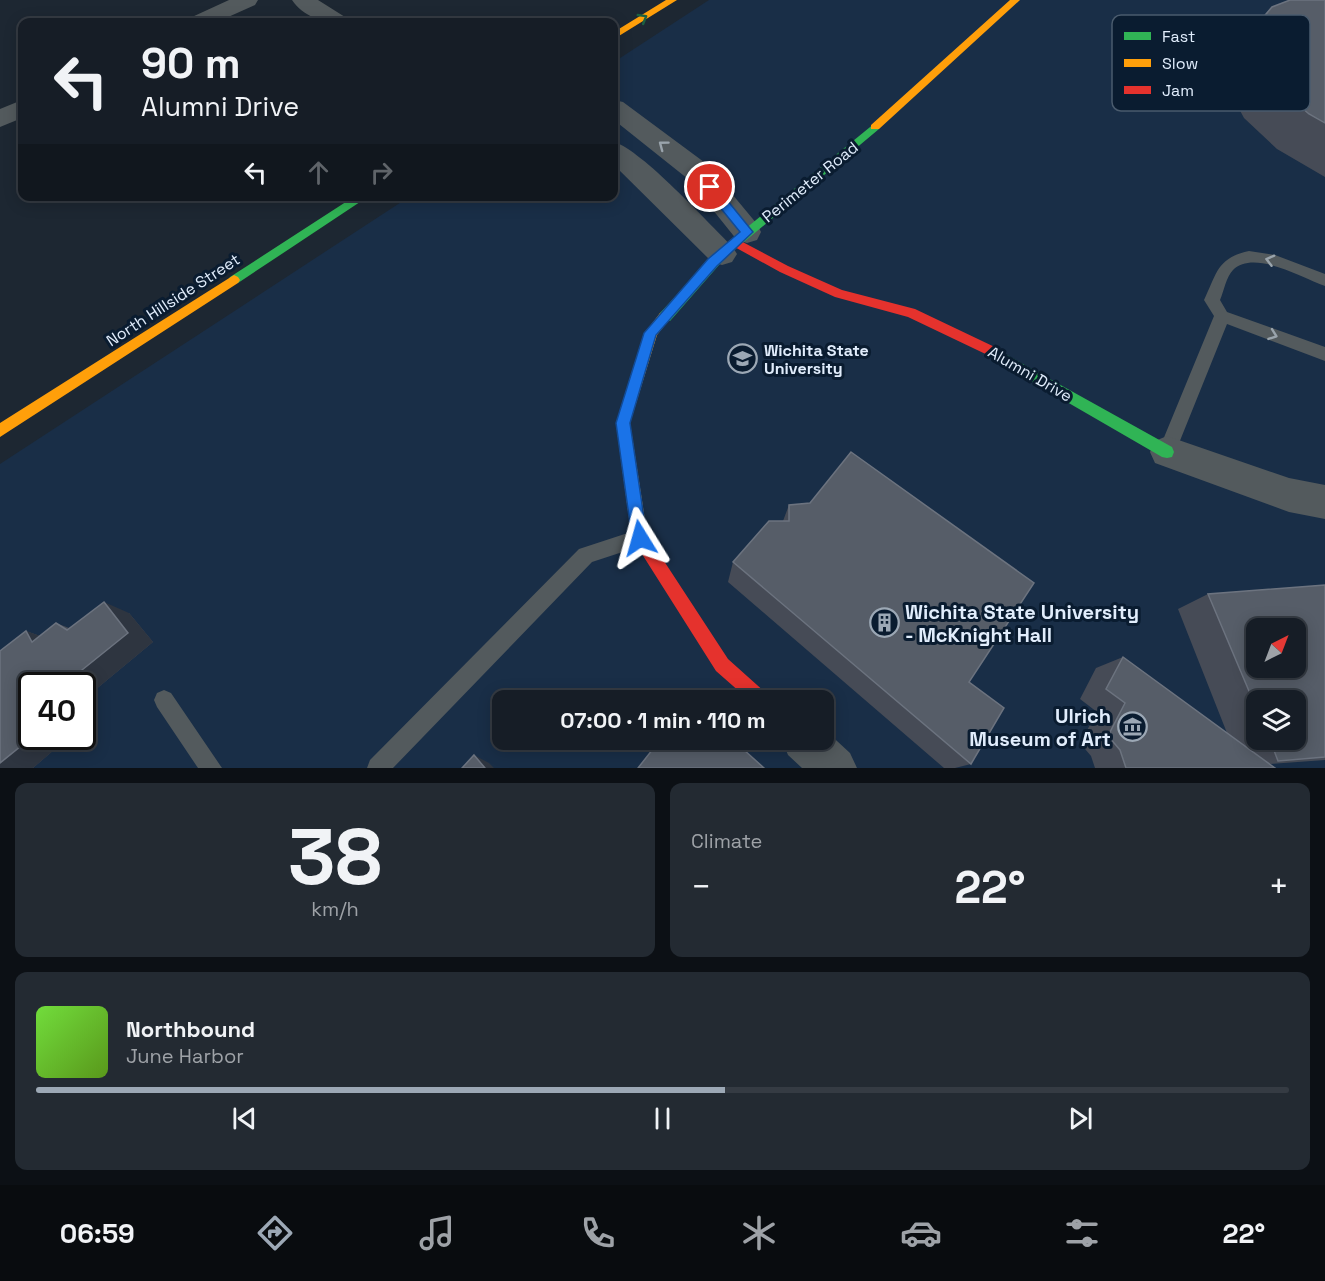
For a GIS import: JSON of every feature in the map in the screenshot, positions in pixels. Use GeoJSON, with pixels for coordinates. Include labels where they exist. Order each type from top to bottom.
{"type":"FeatureCollection","features":[{"type":"Feature","properties":{"kind":"street"},"geometry":{"type":"LineString","coordinates":[[209,18],[247,0]]}},
{"type":"Feature","properties":{"kind":"street"},"geometry":{"type":"LineString","coordinates":[[303,0],[331,18]]}},
{"type":"Feature","properties":{"kind":"street"},"geometry":{"type":"LineString","coordinates":[[618,34],[672,0]]}},
{"type":"Feature","properties":{"kind":"street","name":"Perimeter Road"},"geometry":{"type":"LineString","coordinates":[[750,690],[722,665],[640,538],[623,423],[651,333],[735,242],[878,125],[1015,0]]}},
{"type":"Feature","properties":{"kind":"street"},"geometry":{"type":"LineString","coordinates":[[0,119],[18,110]]}},
{"type":"Feature","properties":{"kind":"street","name":"Alumni Drive"},"geometry":{"type":"LineString","coordinates":[[618,111],[698,172],[735,242]]}},
{"type":"Feature","properties":{"kind":"street","name":"Alumni Drive"},"geometry":{"type":"LineString","coordinates":[[618,154],[735,242],[784,269],[839,294],[910,314],[974,342],[1167,452],[1288,495],[1325,502]]}},
{"type":"Feature","properties":{"kind":"street","name":"North Hillside Street"},"geometry":{"type":"LineString","coordinates":[[0,431],[356,201]]}},
{"type":"Feature","properties":{"kind":"street"},"geometry":{"type":"LineString","coordinates":[[814,750],[835,768]]}},
{"type":"Feature","properties":{"kind":"lane"},"geometry":{"type":"LineString","coordinates":[[1325,280],[1275,260],[1255,256],[1239,258],[1227,267],[1212,300],[1222,316],[1325,354]]}},
{"type":"Feature","properties":{"kind":"lane"},"geometry":{"type":"LineString","coordinates":[[1167,452],[1222,316]]}},
{"type":"Feature","properties":{"kind":"lane"},"geometry":{"type":"LineString","coordinates":[[378,768],[586,555],[640,538]]}},
{"type":"Feature","properties":{"kind":"lane"},"geometry":{"type":"LineString","coordinates":[[164,700],[211,768]]}},
{"type":"Feature","properties":{"kind":"shaded area","name":"Wichita State University"},"geometry":{"type":"Polygon","coordinates":[[[709,0],[1325,0],[1325,768],[0,768],[0,464],[403,201],[618,201],[618,59],[709,0]]]}},
{"type":"Feature","properties":{"kind":"building"},"geometry":{"type":"Polygon","coordinates":[[[1290,0],[1325,0],[1325,123],[1306,111],[1310,111],[1310,15],[1265,15],[1272,7],[1290,0]]]}},
{"type":"Feature","properties":{"kind":"building","name":"Wichita State University - McKnight Hall"},"geometry":{"type":"Polygon","coordinates":[[[851,452],[1034,583],[969,682],[1004,708],[971,764],[733,562],[769,521],[789,521],[789,505],[810,503],[851,452]]]}},
{"type":"Feature","properties":{"kind":"building"},"geometry":{"type":"Polygon","coordinates":[[[1325,585],[1325,757],[1278,761],[1274,750],[1306,750],[1306,690],[1249,690],[1208,594],[1325,585]]]}},
{"type":"Feature","properties":{"kind":"building"},"geometry":{"type":"Polygon","coordinates":[[[104,602],[128,633],[79,672],[18,672],[18,748],[0,763],[0,651],[26,631],[32,642],[56,623],[67,630],[104,602]]]}},
{"type":"Feature","properties":{"kind":"building"},"geometry":{"type":"Polygon","coordinates":[[[1123,657],[1246,747],[1246,750],[1250,750],[1275,768],[1126,768],[1120,750],[1108,736],[1125,703],[1106,689],[1123,657]]]}},
{"type":"Feature","properties":{"kind":"building"},"geometry":{"type":"Polygon","coordinates":[[[652,750],[744,750],[764,768],[638,768],[652,750]]]}},
{"type":"Feature","properties":{"kind":"building"},"geometry":{"type":"Polygon","coordinates":[[[474,755],[485,768],[462,768],[474,755]]]}},
{"type":"Feature","properties":{"kind":"traffic: fast"},"geometry":{"type":"LineString","coordinates":[[665,317],[722,254],[875,127]]}},
{"type":"Feature","properties":{"kind":"traffic: fast"},"geometry":{"type":"LineString","coordinates":[[234,280],[356,201]]}},
{"type":"Feature","properties":{"kind":"traffic: fast"},"geometry":{"type":"LineString","coordinates":[[996,354],[1167,452]]}},
{"type":"Feature","properties":{"kind":"traffic: slow"},"geometry":{"type":"LineString","coordinates":[[618,34],[672,0]]}},
{"type":"Feature","properties":{"kind":"traffic: slow"},"geometry":{"type":"LineString","coordinates":[[875,127],[1015,0]]}},
{"type":"Feature","properties":{"kind":"traffic: slow"},"geometry":{"type":"LineString","coordinates":[[0,431],[234,280]]}},
{"type":"Feature","properties":{"kind":"traffic: slow"},"geometry":{"type":"LineString","coordinates":[[639,533],[623,423],[651,333],[665,317]]}},
{"type":"Feature","properties":{"kind":"traffic: jam"},"geometry":{"type":"LineString","coordinates":[[735,242],[784,269],[839,294],[911,313],[996,354]]}},
{"type":"Feature","properties":{"kind":"traffic: jam"},"geometry":{"type":"LineString","coordinates":[[639,533],[640,538],[722,665],[750,690]]}},
{"type":"Feature","properties":{"kind":"place","name":"Wichita State University"},"geometry":{"type":"Point","coordinates":[743,359]}},
{"type":"Feature","properties":{"kind":"place","name":"Wichita State University - McKnight Hall"},"geometry":{"type":"Point","coordinates":[884,623]}},
{"type":"Feature","properties":{"kind":"place","name":"Ulrich Museum of Art"},"geometry":{"type":"Point","coordinates":[1132,727]}},
{"type":"Feature","properties":{"kind":"route"},"geometry":{"type":"LineString","coordinates":[[640,538],[623,423],[651,333],[712,262],[747,232],[710,187]]}}]}
